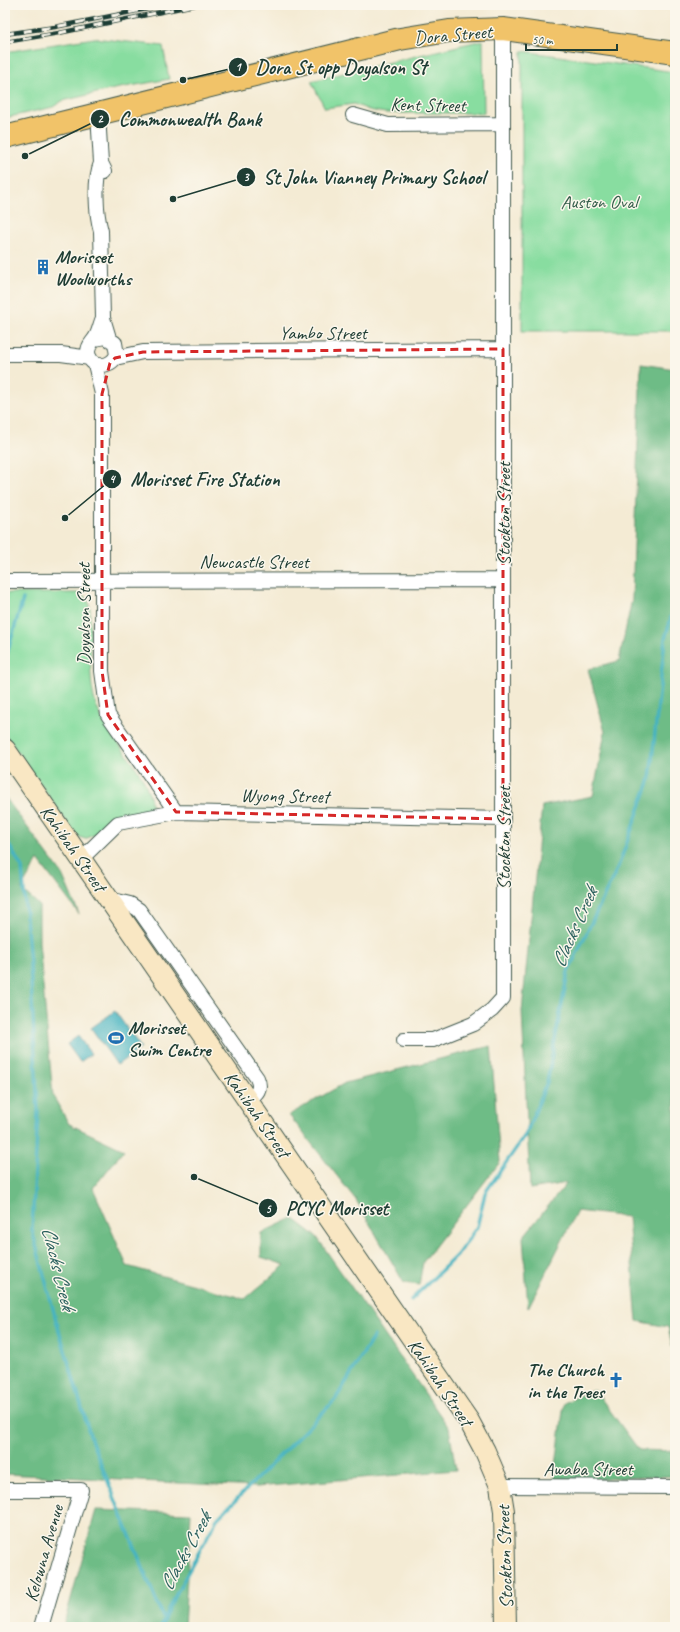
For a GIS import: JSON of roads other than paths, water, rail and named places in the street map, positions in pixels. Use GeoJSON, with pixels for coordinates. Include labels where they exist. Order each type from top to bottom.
{"type":"FeatureCollection","features":[{"type":"Feature","properties":{"kind":"main road","name":"Dora Street"},"geometry":{"type":"LineString","coordinates":[[5,137],[15,132],[98,114],[400,39],[450,31],[503,29],[675,53]]}},
{"type":"Feature","properties":{"kind":"street","name":"Stockton Street"},"geometry":{"type":"LineString","coordinates":[[404,1040],[433,1040],[473,1024],[492,1010],[503,998],[503,29]]}},
{"type":"Feature","properties":{"kind":"street","name":"Doyalson Street"},"geometry":{"type":"LineString","coordinates":[[98,114],[101,163],[106,173],[106,218],[101,231],[103,318],[117,351],[112,361],[102,394]]}},
{"type":"Feature","properties":{"kind":"street","name":"Kent Street"},"geometry":{"type":"LineString","coordinates":[[353,115],[388,125],[503,124]]}},
{"type":"Feature","properties":{"kind":"street","name":"Doyalson Street"},"geometry":{"type":"LineString","coordinates":[[103,318],[88,351],[93,361],[102,394],[102,671],[108,715],[176,812]]}},
{"type":"Feature","properties":{"kind":"street"},"geometry":{"type":"LineString","coordinates":[[61,354],[102,336],[112,341]]}},
{"type":"Feature","properties":{"kind":"street","name":"Yambo Street"},"geometry":{"type":"LineString","coordinates":[[112,341],[143,352]]}},
{"type":"Feature","properties":{"kind":"street","name":"Yambo Street"},"geometry":{"type":"LineString","coordinates":[[112,361],[143,352],[503,349]]}},
{"type":"Feature","properties":{"kind":"street"},"geometry":{"type":"LineString","coordinates":[[5,354],[61,354],[93,361],[102,366],[112,361]]}},
{"type":"Feature","properties":{"kind":"street","name":"Newcastle Street"},"geometry":{"type":"LineString","coordinates":[[5,581],[503,580]]}},
{"type":"Feature","properties":{"kind":"street","name":"Kahibah Street"},"geometry":{"type":"LineString","coordinates":[[5,749],[469,1421],[485,1451],[500,1486]]}},
{"type":"Feature","properties":{"kind":"street","name":"Wyong Street"},"geometry":{"type":"LineString","coordinates":[[81,859],[118,823],[176,812],[503,819]]}},
{"type":"Feature","properties":{"kind":"street","name":"Stockton Street"},"geometry":{"type":"LineString","coordinates":[[500,1486],[505,1518],[506,1627]]}},
{"type":"Feature","properties":{"kind":"street","name":"Awaba Street"},"geometry":{"type":"LineString","coordinates":[[500,1486],[675,1487]]}},
{"type":"Feature","properties":{"kind":"street","name":"Kelowna Avenue"},"geometry":{"type":"LineString","coordinates":[[5,1490],[80,1490],[41,1627]]}},
{"type":"Feature","properties":{"kind":"water","name":"Morisset Swim Centre"},"geometry":{"type":"Polygon","coordinates":[[[115,1011],[141,1048],[117,1065],[91,1028],[115,1011]]]}},
{"type":"Feature","properties":{"kind":"water"},"geometry":{"type":"Polygon","coordinates":[[[78,1036],[91,1054],[80,1062],[67,1044],[78,1036]]]}},
{"type":"Feature","properties":{"kind":"waterway","name":"Clacks Creek"},"geometry":{"type":"LineString","coordinates":[[5,660],[23,599]]}},
{"type":"Feature","properties":{"kind":"waterway","name":"Clacks Creek"},"geometry":{"type":"LineString","coordinates":[[411,1300],[458,1254],[477,1227],[485,1193],[526,1134],[547,1082],[568,972],[618,867],[650,779],[665,639],[675,603]]}},
{"type":"Feature","properties":{"kind":"waterway","name":"Clacks Creek"},"geometry":{"type":"LineString","coordinates":[[5,838],[22,868],[30,964],[38,1111],[32,1230],[56,1320],[92,1442],[164,1620]]}},
{"type":"Feature","properties":{"kind":"waterway","name":"Clacks Creek"},"geometry":{"type":"LineString","coordinates":[[161,1627],[168,1609],[217,1519],[335,1400],[374,1336]]}},
{"type":"Feature","properties":{"kind":"railway"},"geometry":{"type":"LineString","coordinates":[[5,34],[55,27],[167,5]]}},
{"type":"Feature","properties":{"kind":"railway"},"geometry":{"type":"LineString","coordinates":[[5,42],[59,33],[195,5]]}},
{"type":"Feature","properties":{"kind":"place","name":"Dora St opp Doyalson St"},"geometry":{"type":"Point","coordinates":[183,80]}},
{"type":"Feature","properties":{"kind":"place","name":"Commonwealth Bank"},"geometry":{"type":"Point","coordinates":[25,156]}},
{"type":"Feature","properties":{"kind":"place","name":"St John Vianney Primary School"},"geometry":{"type":"Point","coordinates":[173,199]}},
{"type":"Feature","properties":{"kind":"place","name":"Morisset Woolworths"},"geometry":{"type":"Point","coordinates":[43,267]}},
{"type":"Feature","properties":{"kind":"place","name":"Morisset Fire Station"},"geometry":{"type":"Point","coordinates":[65,518]}},
{"type":"Feature","properties":{"kind":"place","name":"Morisset Swim Centre"},"geometry":{"type":"Point","coordinates":[116,1038]}},
{"type":"Feature","properties":{"kind":"place","name":"PCYC Morisset"},"geometry":{"type":"Point","coordinates":[194,1177]}},
{"type":"Feature","properties":{"kind":"place","name":"The Church in the Trees"},"geometry":{"type":"Point","coordinates":[616,1380]}},
{"type":"Feature","properties":{"kind":"park label","name":"Auston Oval"},"geometry":{"type":"Point","coordinates":[599,201]}}]}
